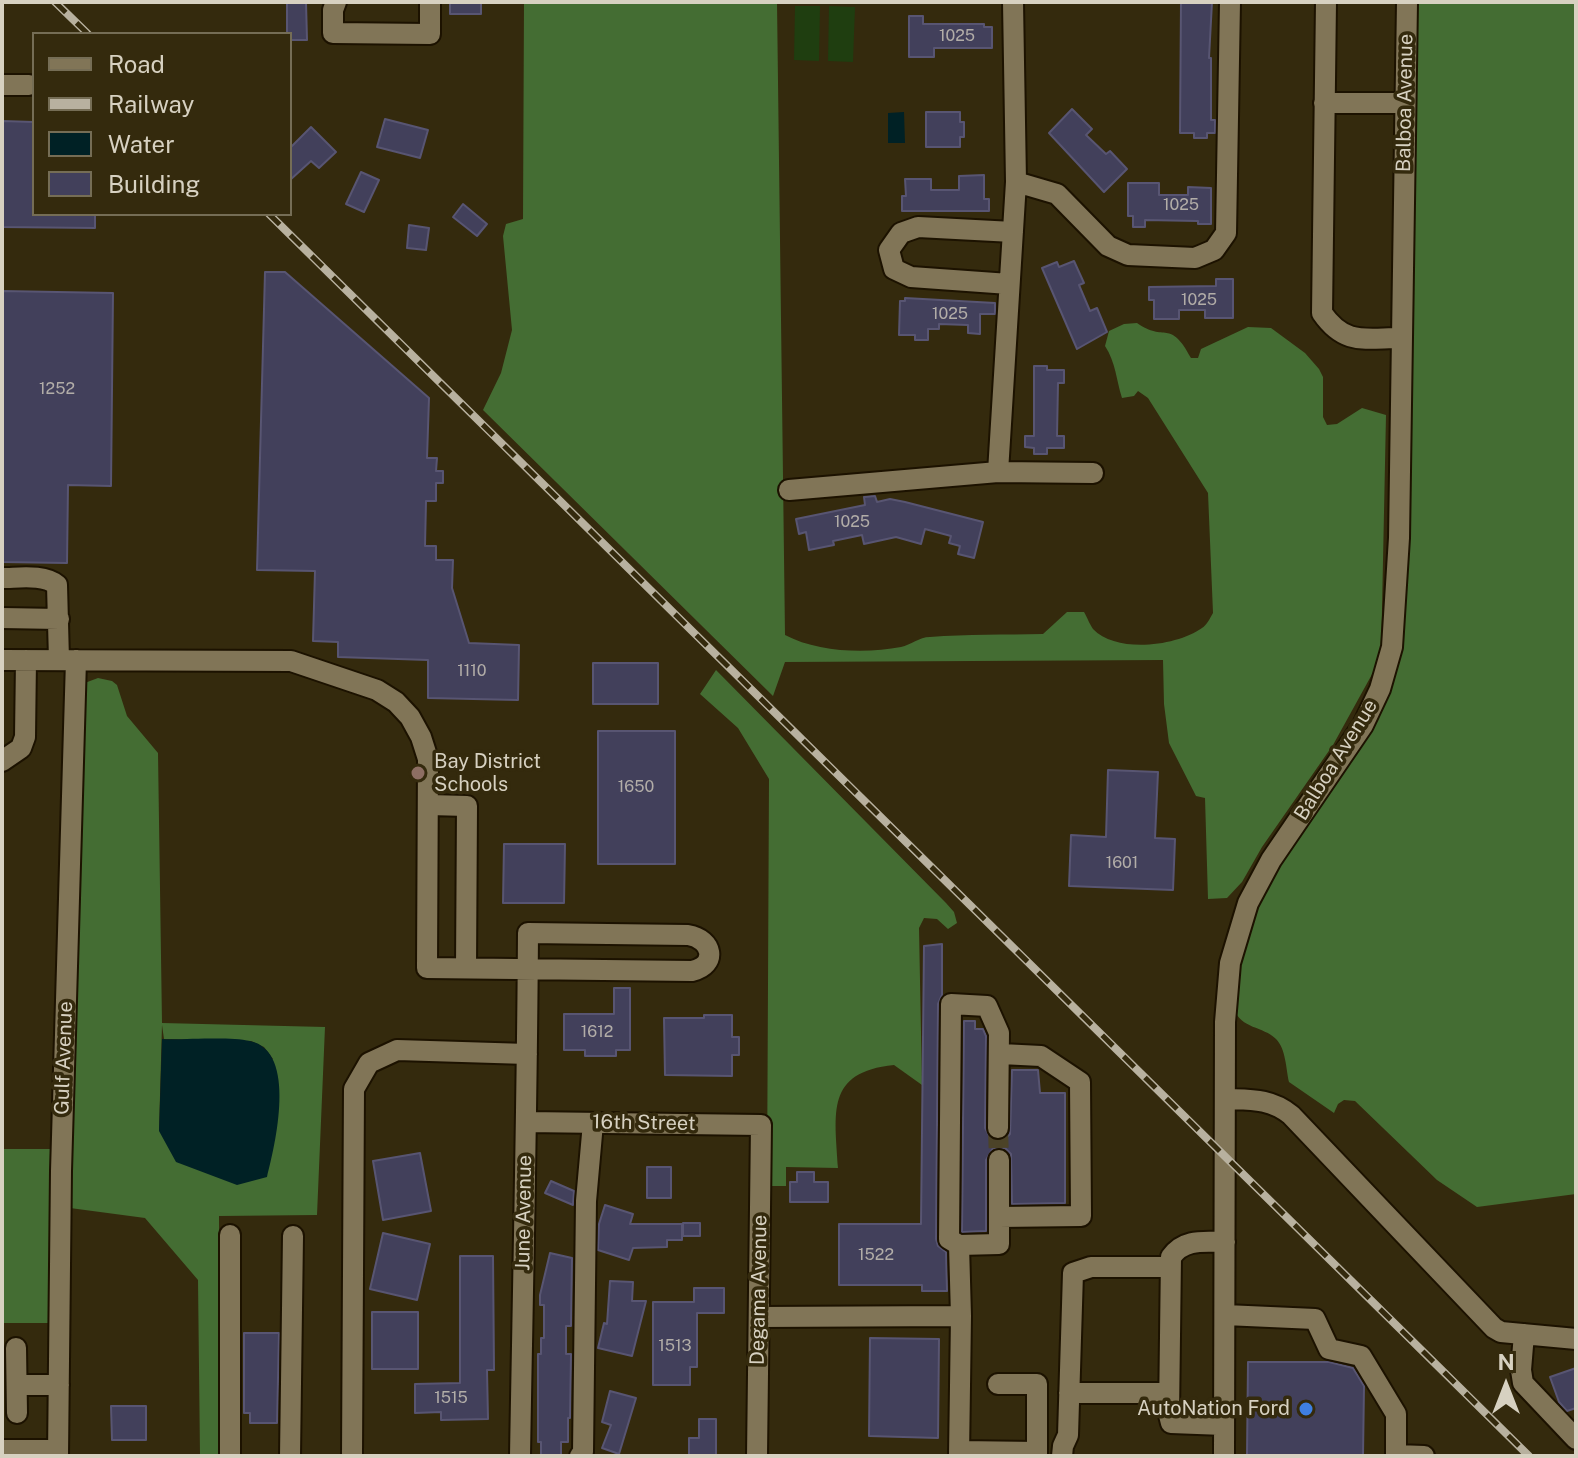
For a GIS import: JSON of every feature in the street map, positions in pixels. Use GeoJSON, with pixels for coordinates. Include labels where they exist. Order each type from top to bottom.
{"type":"FeatureCollection","features":[{"type":"Feature","properties":{"kind":"street"},"geometry":{"type":"LineString","coordinates":[[336,2],[333,33],[430,34],[430,2]]}},
{"type":"Feature","properties":{"kind":"street"},"geometry":{"type":"LineString","coordinates":[[998,472],[1016,182],[1013,2]]}},
{"type":"Feature","properties":{"kind":"street"},"geometry":{"type":"LineString","coordinates":[[1016,182],[1057,194],[1108,246],[1128,255],[1195,258],[1214,250],[1226,233],[1230,2]]}},
{"type":"Feature","properties":{"kind":"street"},"geometry":{"type":"LineString","coordinates":[[1326,2],[1322,313],[1333,328],[1348,338],[1401,338]]}},
{"type":"Feature","properties":{"kind":"street","name":"Balboa Avenue"},"geometry":{"type":"LineString","coordinates":[[1224,1456],[1225,1099],[1227,990],[1231,955],[1240,922],[1262,875],[1363,725],[1388,663],[1395,620],[1407,2]]}},
{"type":"Feature","properties":{"kind":"street"},"geometry":{"type":"LineString","coordinates":[[2,85],[29,85]]}},
{"type":"Feature","properties":{"kind":"street"},"geometry":{"type":"LineString","coordinates":[[1324,103],[1405,103]]}},
{"type":"Feature","properties":{"kind":"street"},"geometry":{"type":"LineString","coordinates":[[1009,284],[911,277],[894,269],[889,250],[901,233],[918,227],[1013,232]]}},
{"type":"Feature","properties":{"kind":"street"},"geometry":{"type":"LineString","coordinates":[[789,490],[998,472],[1093,473]]}},
{"type":"Feature","properties":{"kind":"street","name":"Gulf Avenue"},"geometry":{"type":"LineString","coordinates":[[2,578],[51,581],[58,591],[59,619],[68,660],[58,1453]]}},
{"type":"Feature","properties":{"kind":"street"},"geometry":{"type":"LineString","coordinates":[[2,618],[59,619]]}},
{"type":"Feature","properties":{"kind":"street"},"geometry":{"type":"LineString","coordinates":[[2,660],[291,661],[377,690],[404,709],[421,737],[430,771],[427,968],[694,971],[705,966],[710,954],[704,941],[695,936],[608,934],[608,970]]}},
{"type":"Feature","properties":{"kind":"street"},"geometry":{"type":"LineString","coordinates":[[2,761],[21,748],[25,737],[26,660]]}},
{"type":"Feature","properties":{"kind":"street"},"geometry":{"type":"LineString","coordinates":[[429,805],[467,806],[466,968]]}},
{"type":"Feature","properties":{"kind":"street","name":"June Avenue"},"geometry":{"type":"LineString","coordinates":[[520,1456],[528,933],[608,934]]}},
{"type":"Feature","properties":{"kind":"street"},"geometry":{"type":"LineString","coordinates":[[998,1128],[999,1033],[987,1006],[951,1004],[949,1239],[959,1245],[999,1244],[999,1160]]}},
{"type":"Feature","properties":{"kind":"street"},"geometry":{"type":"LineString","coordinates":[[352,1456],[354,1089],[369,1063],[397,1050],[527,1054]]}},
{"type":"Feature","properties":{"kind":"street"},"geometry":{"type":"LineString","coordinates":[[999,1217],[1081,1216],[1080,1082],[1041,1056],[1001,1054]]}},
{"type":"Feature","properties":{"kind":"street"},"geometry":{"type":"LineString","coordinates":[[1225,1099],[1266,1101],[1282,1108],[1494,1328],[1501,1332],[1576,1339]]}},
{"type":"Feature","properties":{"kind":"street","name":"16th Street"},"geometry":{"type":"LineString","coordinates":[[526,1122],[761,1125]]}},
{"type":"Feature","properties":{"kind":"street"},"geometry":{"type":"LineString","coordinates":[[580,1456],[583,1452],[586,1201],[593,1123]]}},
{"type":"Feature","properties":{"kind":"street","name":"Degama Avenue"},"geometry":{"type":"LineString","coordinates":[[757,1456],[761,1125]]}},
{"type":"Feature","properties":{"kind":"street"},"geometry":{"type":"LineString","coordinates":[[230,1235],[230,1456]]}},
{"type":"Feature","properties":{"kind":"street"},"geometry":{"type":"LineString","coordinates":[[290,1456],[293,1236]]}},
{"type":"Feature","properties":{"kind":"street"},"geometry":{"type":"LineString","coordinates":[[1224,1425],[1171,1423],[1169,1393],[1170,1267],[1175,1251],[1190,1242],[1225,1242]]}},
{"type":"Feature","properties":{"kind":"street"},"geometry":{"type":"LineString","coordinates":[[959,1245],[959,1454],[1037,1454],[1037,1384],[998,1384]]}},
{"type":"Feature","properties":{"kind":"street"},"geometry":{"type":"LineString","coordinates":[[1062,1456],[1068,1435],[1073,1273],[1091,1267],[1170,1267]]}},
{"type":"Feature","properties":{"kind":"street"},"geometry":{"type":"LineString","coordinates":[[1225,1315],[1315,1319],[1329,1349],[1361,1356],[1396,1414],[1396,1456],[1424,1456]]}},
{"type":"Feature","properties":{"kind":"street"},"geometry":{"type":"LineString","coordinates":[[759,1317],[961,1316]]}},
{"type":"Feature","properties":{"kind":"street"},"geometry":{"type":"LineString","coordinates":[[1524,1334],[1523,1383],[1576,1439]]}},
{"type":"Feature","properties":{"kind":"street"},"geometry":{"type":"LineString","coordinates":[[16,1348],[17,1413]]}},
{"type":"Feature","properties":{"kind":"street"},"geometry":{"type":"LineString","coordinates":[[17,1385],[59,1385]]}},
{"type":"Feature","properties":{"kind":"street"},"geometry":{"type":"LineString","coordinates":[[1069,1393],[1169,1393]]}},
{"type":"Feature","properties":{"kind":"street"},"geometry":{"type":"LineString","coordinates":[[2,1450],[58,1453]]}},
{"type":"Feature","properties":{"kind":"green space"},"geometry":{"type":"Polygon","coordinates":[[[524,2],[777,2],[785,635],[826,648],[872,650],[901,647],[926,637],[1043,634],[1067,612],[1084,612],[1093,629],[1104,637],[1131,644],[1163,643],[1204,627],[1213,613],[1208,493],[1148,398],[1138,391],[1134,396],[1122,398],[1114,365],[1105,346],[1109,331],[1124,324],[1137,323],[1146,329],[1178,338],[1191,358],[1198,358],[1201,349],[1248,327],[1271,328],[1305,353],[1319,369],[1323,377],[1323,417],[1327,425],[1337,424],[1362,408],[1386,415],[1381,658],[1333,745],[1262,847],[1242,882],[1227,898],[1208,899],[1205,798],[1196,796],[1169,743],[1163,660],[785,662],[773,696],[483,410],[501,373],[512,330],[503,236],[506,224],[523,219],[524,2]]]}},
{"type":"Feature","properties":{"kind":"green space"},"geometry":{"type":"Polygon","coordinates":[[[1416,2],[1576,2],[1576,1194],[1477,1207],[1437,1180],[1355,1101],[1344,1100],[1334,1113],[1289,1082],[1284,1054],[1276,1039],[1247,1024],[1234,1009],[1243,948],[1268,884],[1347,766],[1386,699],[1416,2]]]}},
{"type":"Feature","properties":{"kind":"green space"},"geometry":{"type":"Polygon","coordinates":[[[795,6],[820,6],[819,61],[794,60],[795,6]]]}},
{"type":"Feature","properties":{"kind":"green space"},"geometry":{"type":"Polygon","coordinates":[[[829,6],[855,7],[853,62],[828,61],[829,6]]]}},
{"type":"Feature","properties":{"kind":"green space"},"geometry":{"type":"Polygon","coordinates":[[[716,670],[946,903],[954,912],[957,923],[948,929],[937,919],[924,918],[919,928],[922,1085],[894,1065],[856,1076],[845,1086],[836,1113],[838,1168],[786,1167],[786,1186],[767,1186],[769,779],[738,728],[700,694],[716,670]]]}},
{"type":"Feature","properties":{"kind":"green space"},"geometry":{"type":"Polygon","coordinates":[[[98,678],[117,685],[127,716],[158,753],[162,1023],[325,1027],[317,1215],[219,1216],[220,1456],[200,1456],[198,1280],[145,1218],[70,1208],[82,684],[98,678]],[[162,1025],[159,1131],[273,1059],[264,1047],[251,1041],[164,1039],[162,1025]]]}},
{"type":"Feature","properties":{"kind":"green space"},"geometry":{"type":"Polygon","coordinates":[[[2,1149],[58,1149],[55,1323],[2,1323],[2,1149]]]}},
{"type":"Feature","properties":{"kind":"water"},"geometry":{"type":"Polygon","coordinates":[[[904,112],[905,143],[888,143],[888,113],[904,112]]]}},
{"type":"Feature","properties":{"kind":"water"},"geometry":{"type":"Polygon","coordinates":[[[219,1038],[250,1041],[265,1048],[274,1062],[280,1101],[267,1177],[237,1185],[176,1162],[159,1131],[162,1039],[219,1038]]]}},
{"type":"Feature","properties":{"kind":"building"},"geometry":{"type":"Polygon","coordinates":[[[287,2],[306,2],[307,40],[292,40],[292,32],[287,32],[287,2]]]}},
{"type":"Feature","properties":{"kind":"building"},"geometry":{"type":"Polygon","coordinates":[[[450,2],[481,2],[481,14],[450,14],[450,2]]]}},
{"type":"Feature","properties":{"kind":"building"},"geometry":{"type":"Polygon","coordinates":[[[1181,2],[1212,2],[1209,58],[1211,120],[1215,120],[1215,133],[1207,133],[1207,138],[1194,138],[1194,133],[1180,133],[1181,2]]]}},
{"type":"Feature","properties":{"kind":"building"},"geometry":{"type":"Polygon","coordinates":[[[909,16],[923,16],[923,24],[984,24],[984,27],[992,27],[992,48],[934,48],[934,57],[909,57],[909,16]]]}},
{"type":"Feature","properties":{"kind":"building"},"geometry":{"type":"Polygon","coordinates":[[[1072,109],[1092,129],[1086,135],[1106,154],[1110,151],[1127,169],[1104,192],[1049,133],[1072,109]]]}},
{"type":"Feature","properties":{"kind":"building"},"geometry":{"type":"Polygon","coordinates":[[[926,112],[960,112],[964,137],[960,137],[960,147],[926,147],[926,112]]]}},
{"type":"Feature","properties":{"kind":"building"},"geometry":{"type":"Polygon","coordinates":[[[385,119],[428,130],[420,158],[377,147],[385,119]]]}},
{"type":"Feature","properties":{"kind":"building"},"geometry":{"type":"Polygon","coordinates":[[[2,121],[32,122],[32,216],[95,216],[95,228],[2,227],[2,121]]]}},
{"type":"Feature","properties":{"kind":"building"},"geometry":{"type":"Polygon","coordinates":[[[311,127],[336,152],[319,168],[311,161],[292,178],[292,146],[311,127]]]}},
{"type":"Feature","properties":{"kind":"building"},"geometry":{"type":"Polygon","coordinates":[[[361,172],[379,180],[364,212],[346,204],[361,172]]]}},
{"type":"Feature","properties":{"kind":"building"},"geometry":{"type":"Polygon","coordinates":[[[984,175],[984,199],[989,199],[989,211],[902,211],[902,196],[906,196],[905,179],[931,179],[931,190],[959,190],[959,176],[984,175]]]}},
{"type":"Feature","properties":{"kind":"building"},"geometry":{"type":"Polygon","coordinates":[[[1128,183],[1159,183],[1159,195],[1188,195],[1188,187],[1211,188],[1211,224],[1145,220],[1145,227],[1133,227],[1133,216],[1128,216],[1128,183]]]}},
{"type":"Feature","properties":{"kind":"building"},"geometry":{"type":"Polygon","coordinates":[[[463,204],[487,224],[477,236],[453,217],[463,204]]]}},
{"type":"Feature","properties":{"kind":"building"},"geometry":{"type":"Polygon","coordinates":[[[409,225],[429,228],[426,250],[407,248],[409,225]]]}},
{"type":"Feature","properties":{"kind":"building"},"geometry":{"type":"Polygon","coordinates":[[[1074,261],[1084,283],[1079,285],[1090,311],[1097,308],[1107,332],[1077,349],[1042,268],[1057,262],[1059,267],[1074,261]]]}},
{"type":"Feature","properties":{"kind":"building"},"geometry":{"type":"Polygon","coordinates":[[[265,272],[285,272],[429,398],[427,458],[437,458],[436,471],[443,471],[443,483],[436,483],[436,501],[426,501],[425,546],[436,546],[436,560],[453,560],[452,588],[469,643],[519,645],[518,700],[428,698],[428,660],[338,657],[338,642],[313,641],[315,571],[257,570],[265,272]]]}},
{"type":"Feature","properties":{"kind":"building"},"geometry":{"type":"Polygon","coordinates":[[[1216,279],[1233,279],[1233,318],[1205,318],[1205,310],[1179,310],[1179,319],[1154,319],[1154,300],[1149,300],[1149,287],[1216,286],[1216,279]]]}},
{"type":"Feature","properties":{"kind":"building"},"geometry":{"type":"Polygon","coordinates":[[[2,291],[113,293],[111,486],[68,485],[67,563],[2,562],[2,291]]]}},
{"type":"Feature","properties":{"kind":"building"},"geometry":{"type":"Polygon","coordinates":[[[905,298],[995,303],[995,314],[980,314],[980,334],[968,333],[968,325],[939,324],[939,329],[928,329],[928,340],[915,340],[915,335],[899,335],[900,301],[905,301],[905,298]]]}},
{"type":"Feature","properties":{"kind":"building"},"geometry":{"type":"Polygon","coordinates":[[[1034,366],[1064,370],[1064,383],[1058,383],[1057,436],[1064,436],[1064,448],[1047,448],[1047,454],[1034,454],[1034,448],[1025,447],[1025,436],[1034,436],[1034,366]]]}},
{"type":"Feature","properties":{"kind":"building"},"geometry":{"type":"Polygon","coordinates":[[[875,496],[877,502],[890,499],[983,522],[974,558],[958,554],[960,546],[949,543],[951,536],[925,529],[921,544],[896,537],[864,544],[862,535],[809,550],[806,532],[799,534],[796,519],[865,505],[864,497],[875,496]]]}},
{"type":"Feature","properties":{"kind":"building"},"geometry":{"type":"Polygon","coordinates":[[[593,663],[658,663],[658,704],[593,704],[593,663]]]}},
{"type":"Feature","properties":{"kind":"building"},"geometry":{"type":"Polygon","coordinates":[[[598,731],[675,731],[675,864],[598,864],[598,731]]]}},
{"type":"Feature","properties":{"kind":"building"},"geometry":{"type":"Polygon","coordinates":[[[1108,770],[1158,772],[1155,838],[1175,839],[1173,890],[1069,886],[1071,835],[1106,837],[1108,770]]]}},
{"type":"Feature","properties":{"kind":"building"},"geometry":{"type":"Polygon","coordinates":[[[504,844],[565,844],[564,903],[503,903],[504,844]]]}},
{"type":"Feature","properties":{"kind":"building"},"geometry":{"type":"Polygon","coordinates":[[[942,944],[942,995],[938,1004],[936,1239],[938,1246],[946,1252],[947,1291],[922,1291],[922,1285],[839,1285],[839,1224],[921,1224],[924,946],[942,944]]]}},
{"type":"Feature","properties":{"kind":"building"},"geometry":{"type":"Polygon","coordinates":[[[614,988],[630,988],[630,1050],[616,1050],[616,1056],[585,1056],[585,1050],[564,1050],[564,1014],[614,1014],[614,988]]]}},
{"type":"Feature","properties":{"kind":"building"},"geometry":{"type":"Polygon","coordinates":[[[704,1015],[732,1015],[732,1037],[739,1037],[739,1055],[732,1055],[732,1076],[665,1075],[664,1018],[704,1018],[704,1015]]]}},
{"type":"Feature","properties":{"kind":"building"},"geometry":{"type":"Polygon","coordinates":[[[964,1021],[975,1021],[975,1029],[983,1029],[986,1036],[985,1128],[991,1139],[1004,1140],[1010,1134],[1012,1070],[1038,1070],[1040,1093],[1065,1093],[1065,1203],[1012,1204],[1011,1154],[1005,1148],[993,1148],[986,1160],[986,1231],[962,1232],[964,1021]]]}},
{"type":"Feature","properties":{"kind":"building"},"geometry":{"type":"Polygon","coordinates":[[[420,1153],[431,1211],[383,1220],[373,1161],[420,1153]]]}},
{"type":"Feature","properties":{"kind":"building"},"geometry":{"type":"Polygon","coordinates":[[[647,1167],[671,1167],[671,1198],[647,1198],[647,1167]]]}},
{"type":"Feature","properties":{"kind":"building"},"geometry":{"type":"Polygon","coordinates":[[[797,1172],[814,1172],[814,1182],[828,1182],[828,1202],[790,1202],[790,1182],[797,1182],[797,1172]]]}},
{"type":"Feature","properties":{"kind":"building"},"geometry":{"type":"Polygon","coordinates":[[[551,1181],[574,1191],[573,1205],[545,1193],[551,1181]]]}},
{"type":"Feature","properties":{"kind":"building"},"geometry":{"type":"Polygon","coordinates":[[[605,1205],[633,1214],[630,1224],[682,1224],[682,1240],[667,1240],[667,1247],[633,1248],[629,1260],[598,1250],[599,1224],[605,1205]]]}},
{"type":"Feature","properties":{"kind":"building"},"geometry":{"type":"Polygon","coordinates":[[[683,1223],[700,1223],[700,1236],[683,1236],[683,1223]]]}},
{"type":"Feature","properties":{"kind":"building"},"geometry":{"type":"Polygon","coordinates":[[[383,1233],[430,1244],[417,1300],[370,1289],[383,1233]]]}},
{"type":"Feature","properties":{"kind":"building"},"geometry":{"type":"Polygon","coordinates":[[[550,1253],[572,1258],[571,1326],[566,1326],[566,1354],[571,1354],[570,1418],[568,1442],[561,1442],[561,1456],[541,1456],[541,1442],[538,1442],[538,1354],[541,1354],[541,1338],[544,1338],[544,1305],[540,1305],[540,1295],[550,1253]]]}},
{"type":"Feature","properties":{"kind":"building"},"geometry":{"type":"Polygon","coordinates":[[[460,1256],[493,1256],[494,1370],[487,1370],[488,1419],[441,1420],[441,1412],[415,1413],[415,1384],[460,1383],[460,1256]]]}},
{"type":"Feature","properties":{"kind":"building"},"geometry":{"type":"Polygon","coordinates":[[[610,1281],[633,1282],[632,1301],[646,1301],[632,1356],[598,1348],[604,1323],[607,1324],[610,1281]]]}},
{"type":"Feature","properties":{"kind":"building"},"geometry":{"type":"Polygon","coordinates":[[[694,1288],[724,1288],[724,1313],[697,1313],[697,1367],[690,1367],[690,1385],[653,1385],[653,1302],[694,1302],[694,1288]]]}},
{"type":"Feature","properties":{"kind":"building"},"geometry":{"type":"Polygon","coordinates":[[[372,1312],[418,1312],[418,1369],[372,1369],[372,1312]]]}},
{"type":"Feature","properties":{"kind":"building"},"geometry":{"type":"Polygon","coordinates":[[[244,1333],[279,1333],[277,1423],[250,1423],[250,1413],[244,1413],[244,1333]]]}},
{"type":"Feature","properties":{"kind":"building"},"geometry":{"type":"Polygon","coordinates":[[[870,1338],[939,1339],[938,1438],[869,1436],[870,1338]]]}},
{"type":"Feature","properties":{"kind":"building","name":"AutoNation Ford"},"geometry":{"type":"Polygon","coordinates":[[[1248,1362],[1329,1362],[1353,1368],[1364,1386],[1363,1456],[1247,1456],[1248,1362]]]}},
{"type":"Feature","properties":{"kind":"building"},"geometry":{"type":"Polygon","coordinates":[[[1576,1368],[1576,1408],[1567,1411],[1559,1402],[1550,1377],[1576,1368]]]}},
{"type":"Feature","properties":{"kind":"building"},"geometry":{"type":"Polygon","coordinates":[[[610,1391],[636,1398],[619,1454],[602,1448],[611,1425],[602,1422],[610,1391]]]}},
{"type":"Feature","properties":{"kind":"building"},"geometry":{"type":"Polygon","coordinates":[[[111,1406],[146,1406],[146,1440],[112,1440],[111,1406]]]}},
{"type":"Feature","properties":{"kind":"building"},"geometry":{"type":"Polygon","coordinates":[[[699,1419],[716,1419],[716,1456],[689,1456],[689,1438],[699,1438],[699,1419]]]}},
{"type":"Feature","properties":{"kind":"tunnel"},"geometry":{"type":"LineString","coordinates":[[998,1128],[999,1160]]}},
{"type":"Feature","properties":{"kind":"railway"},"geometry":{"type":"LineString","coordinates":[[55,2],[86,32]]}},
{"type":"Feature","properties":{"kind":"railway"},"geometry":{"type":"LineString","coordinates":[[271,216],[1529,1456]]}},
{"type":"Feature","properties":{"kind":"place","name":"Bay District Schools"},"geometry":{"type":"Point","coordinates":[418,773]}},
{"type":"Feature","properties":{"kind":"place","name":"AutoNation Ford"},"geometry":{"type":"Point","coordinates":[1306,1409]}}]}
